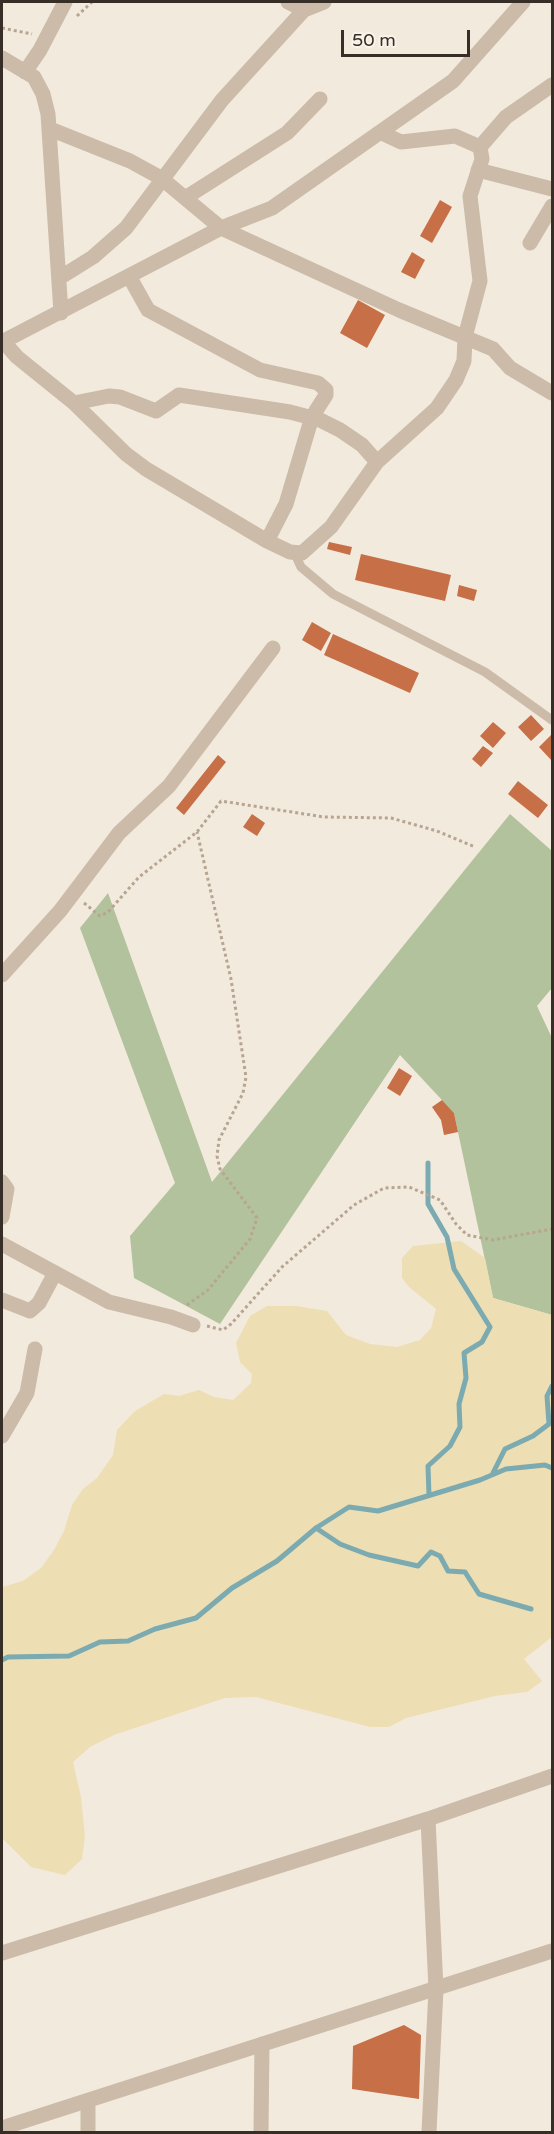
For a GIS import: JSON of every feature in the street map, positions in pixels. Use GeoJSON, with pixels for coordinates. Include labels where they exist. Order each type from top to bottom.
{"type":"FeatureCollection","features":[{"type":"Feature","properties":{"kind":"street"},"geometry":{"type":"LineString","coordinates":[[25,72],[64,2]]}},
{"type":"Feature","properties":{"kind":"street"},"geometry":{"type":"LineString","coordinates":[[288,2],[304,10]]}},
{"type":"Feature","properties":{"kind":"street"},"geometry":{"type":"LineString","coordinates":[[61,277],[93,257],[126,228],[161,178],[222,100],[304,10],[324,2]]}},
{"type":"Feature","properties":{"kind":"street"},"geometry":{"type":"LineString","coordinates":[[480,147],[482,159],[470,196],[480,281],[465,337],[464,361],[448,392],[430,415],[377,462],[325,533],[308,549],[295,554],[267,541],[146,469],[120,449],[74,403],[3,346],[221,228],[272,208],[453,81],[523,2]]}},
{"type":"Feature","properties":{"kind":"street"},"geometry":{"type":"LineString","coordinates":[[2,58],[34,77],[43,94],[50,129],[61,277],[61,313]]}},
{"type":"Feature","properties":{"kind":"street"},"geometry":{"type":"LineString","coordinates":[[480,147],[506,117],[552,85]]}},
{"type":"Feature","properties":{"kind":"street"},"geometry":{"type":"LineString","coordinates":[[184,198],[287,133],[320,99]]}},
{"type":"Feature","properties":{"kind":"street"},"geometry":{"type":"LineString","coordinates":[[50,129],[130,161],[161,178],[221,228],[399,310],[493,349],[510,368],[552,393]]}},
{"type":"Feature","properties":{"kind":"street"},"geometry":{"type":"LineString","coordinates":[[382,133],[401,142],[455,136],[480,147]]}},
{"type":"Feature","properties":{"kind":"street"},"geometry":{"type":"LineString","coordinates":[[478,170],[552,189]]}},
{"type":"Feature","properties":{"kind":"street"},"geometry":{"type":"LineString","coordinates":[[530,243],[552,206]]}},
{"type":"Feature","properties":{"kind":"street"},"geometry":{"type":"LineString","coordinates":[[129,276],[148,310],[260,370],[324,386],[326,396],[312,417],[288,498],[267,541]]}},
{"type":"Feature","properties":{"kind":"street"},"geometry":{"type":"LineString","coordinates":[[74,403],[114,397],[156,411],[179,395],[312,417],[354,439],[377,462]]}},
{"type":"Feature","properties":{"kind":"street"},"geometry":{"type":"LineString","coordinates":[[2,975],[74,893],[119,833],[169,786],[204,738],[241,694],[273,648]]}},
{"type":"Feature","properties":{"kind":"street"},"geometry":{"type":"LineString","coordinates":[[2,1182],[7,1189],[2,1217]]}},
{"type":"Feature","properties":{"kind":"street"},"geometry":{"type":"LineString","coordinates":[[2,1244],[55,1274],[118,1305],[171,1317],[193,1325]]}},
{"type":"Feature","properties":{"kind":"street"},"geometry":{"type":"LineString","coordinates":[[2,1300],[30,1311],[39,1303],[55,1274]]}},
{"type":"Feature","properties":{"kind":"street"},"geometry":{"type":"LineString","coordinates":[[2,1436],[27,1393],[35,1348]]}},
{"type":"Feature","properties":{"kind":"street"},"geometry":{"type":"LineString","coordinates":[[2,1953],[428,1819],[552,1776]]}},
{"type":"Feature","properties":{"kind":"street"},"geometry":{"type":"LineString","coordinates":[[428,1819],[436,1989],[429,2133]]}},
{"type":"Feature","properties":{"kind":"street"},"geometry":{"type":"LineString","coordinates":[[2,2127],[88,2102],[552,1951]]}},
{"type":"Feature","properties":{"kind":"street"},"geometry":{"type":"LineString","coordinates":[[261,2133],[262,2044]]}},
{"type":"Feature","properties":{"kind":"street"},"geometry":{"type":"LineString","coordinates":[[88,2102],[88,2133]]}},
{"type":"Feature","properties":{"kind":"lane"},"geometry":{"type":"LineString","coordinates":[[295,554],[301,567],[333,594],[485,672],[552,720]]}},
{"type":"Feature","properties":{"kind":"path"},"geometry":{"type":"LineString","coordinates":[[2,28],[47,36]]}},
{"type":"Feature","properties":{"kind":"path"},"geometry":{"type":"LineString","coordinates":[[74,893],[100,916],[108,912],[139,877],[197,832],[222,801],[324,817],[391,818],[437,831],[476,847]]}},
{"type":"Feature","properties":{"kind":"path"},"geometry":{"type":"LineString","coordinates":[[171,1317],[208,1290],[250,1239],[257,1218],[224,1176],[217,1156],[219,1140],[243,1093],[246,1077],[231,979],[197,832]]}},
{"type":"Feature","properties":{"kind":"path"},"geometry":{"type":"LineString","coordinates":[[193,1325],[223,1330],[282,1267],[354,1205],[384,1188],[409,1187],[440,1200],[456,1224],[467,1235],[493,1240],[552,1229]]}},
{"type":"Feature","properties":{"kind":"green space"},"geometry":{"type":"Polygon","coordinates":[[[510,814],[552,851],[552,988],[537,1006],[552,1038],[552,1315],[493,1298],[454,1113],[400,1055],[220,1324],[134,1278],[130,1236],[175,1183],[80,928],[108,893],[212,1182],[510,814]]]}},
{"type":"Feature","properties":{"kind":"sand"},"geometry":{"type":"Polygon","coordinates":[[[461,1241],[485,1258],[493,1298],[552,1315],[552,1637],[524,1659],[542,1681],[527,1692],[495,1696],[406,1718],[389,1727],[370,1727],[256,1697],[225,1698],[114,1735],[90,1747],[73,1762],[81,1797],[85,1836],[82,1859],[65,1875],[31,1867],[2,1838],[2,1587],[23,1581],[41,1568],[64,1531],[72,1505],[83,1489],[97,1478],[113,1455],[117,1430],[135,1411],[164,1394],[179,1396],[199,1390],[214,1397],[233,1400],[251,1383],[252,1374],[240,1362],[236,1343],[250,1316],[267,1306],[296,1306],[327,1311],[346,1335],[370,1344],[397,1347],[420,1340],[431,1328],[436,1309],[409,1287],[402,1278],[402,1258],[413,1246],[461,1241]]]}},
{"type":"Feature","properties":{"kind":"building"},"geometry":{"type":"Polygon","coordinates":[[[440,200],[452,207],[432,243],[420,236],[440,200]]]}},
{"type":"Feature","properties":{"kind":"building"},"geometry":{"type":"Polygon","coordinates":[[[412,252],[425,260],[415,279],[401,272],[412,252]]]}},
{"type":"Feature","properties":{"kind":"building"},"geometry":{"type":"Polygon","coordinates":[[[358,300],[385,315],[367,348],[340,333],[358,300]]]}},
{"type":"Feature","properties":{"kind":"building"},"geometry":{"type":"Polygon","coordinates":[[[329,542],[352,547],[350,555],[327,549],[329,542]]]}},
{"type":"Feature","properties":{"kind":"building"},"geometry":{"type":"Polygon","coordinates":[[[361,554],[451,575],[445,601],[355,580],[361,554]]]}},
{"type":"Feature","properties":{"kind":"building"},"geometry":{"type":"Polygon","coordinates":[[[459,585],[477,590],[474,601],[457,596],[459,585]]]}},
{"type":"Feature","properties":{"kind":"building"},"geometry":{"type":"Polygon","coordinates":[[[312,622],[331,633],[321,651],[302,640],[312,622]]]}},
{"type":"Feature","properties":{"kind":"building"},"geometry":{"type":"Polygon","coordinates":[[[333,634],[419,673],[410,693],[324,655],[333,634]]]}},
{"type":"Feature","properties":{"kind":"building"},"geometry":{"type":"Polygon","coordinates":[[[531,715],[544,729],[531,741],[518,727],[531,715]]]}},
{"type":"Feature","properties":{"kind":"building"},"geometry":{"type":"Polygon","coordinates":[[[493,722],[506,733],[493,748],[480,736],[493,722]]]}},
{"type":"Feature","properties":{"kind":"building"},"geometry":{"type":"Polygon","coordinates":[[[551,735],[552,737],[552,761],[539,747],[551,735]]]}},
{"type":"Feature","properties":{"kind":"building"},"geometry":{"type":"Polygon","coordinates":[[[483,746],[493,753],[481,767],[472,759],[483,746]]]}},
{"type":"Feature","properties":{"kind":"building"},"geometry":{"type":"Polygon","coordinates":[[[218,755],[226,762],[184,815],[176,808],[218,755]]]}},
{"type":"Feature","properties":{"kind":"building"},"geometry":{"type":"Polygon","coordinates":[[[518,781],[548,805],[538,818],[508,794],[518,781]]]}},
{"type":"Feature","properties":{"kind":"building"},"geometry":{"type":"Polygon","coordinates":[[[252,814],[265,823],[257,836],[243,827],[252,814]]]}},
{"type":"Feature","properties":{"kind":"building"},"geometry":{"type":"Polygon","coordinates":[[[399,1068],[412,1076],[400,1096],[387,1088],[399,1068]]]}},
{"type":"Feature","properties":{"kind":"building"},"geometry":{"type":"Polygon","coordinates":[[[442,1100],[454,1113],[458,1132],[444,1135],[441,1120],[432,1107],[442,1100]]]}},
{"type":"Feature","properties":{"kind":"building"},"geometry":{"type":"Polygon","coordinates":[[[404,2025],[421,2035],[419,2099],[352,2089],[353,2046],[404,2025]]]}},
{"type":"Feature","properties":{"kind":"waterway"},"geometry":{"type":"LineString","coordinates":[[428,1163],[428,1204],[447,1237],[454,1269],[490,1327],[482,1342],[464,1353],[466,1378],[459,1404],[460,1427],[450,1446],[428,1466],[429,1495]]}},
{"type":"Feature","properties":{"kind":"waterway"},"geometry":{"type":"LineString","coordinates":[[492,1475],[505,1449],[533,1436],[549,1424],[547,1396],[552,1386]]}},
{"type":"Feature","properties":{"kind":"waterway"},"geometry":{"type":"LineString","coordinates":[[2,1660],[8,1657],[69,1656],[100,1642],[128,1641],[155,1629],[196,1618],[232,1588],[277,1561],[316,1528],[349,1507],[378,1511],[480,1480],[506,1469],[545,1465],[552,1468]]}},
{"type":"Feature","properties":{"kind":"waterway"},"geometry":{"type":"LineString","coordinates":[[316,1528],[340,1544],[369,1555],[418,1566],[431,1552],[440,1556],[448,1571],[465,1572],[479,1594],[531,1609]]}}]}
